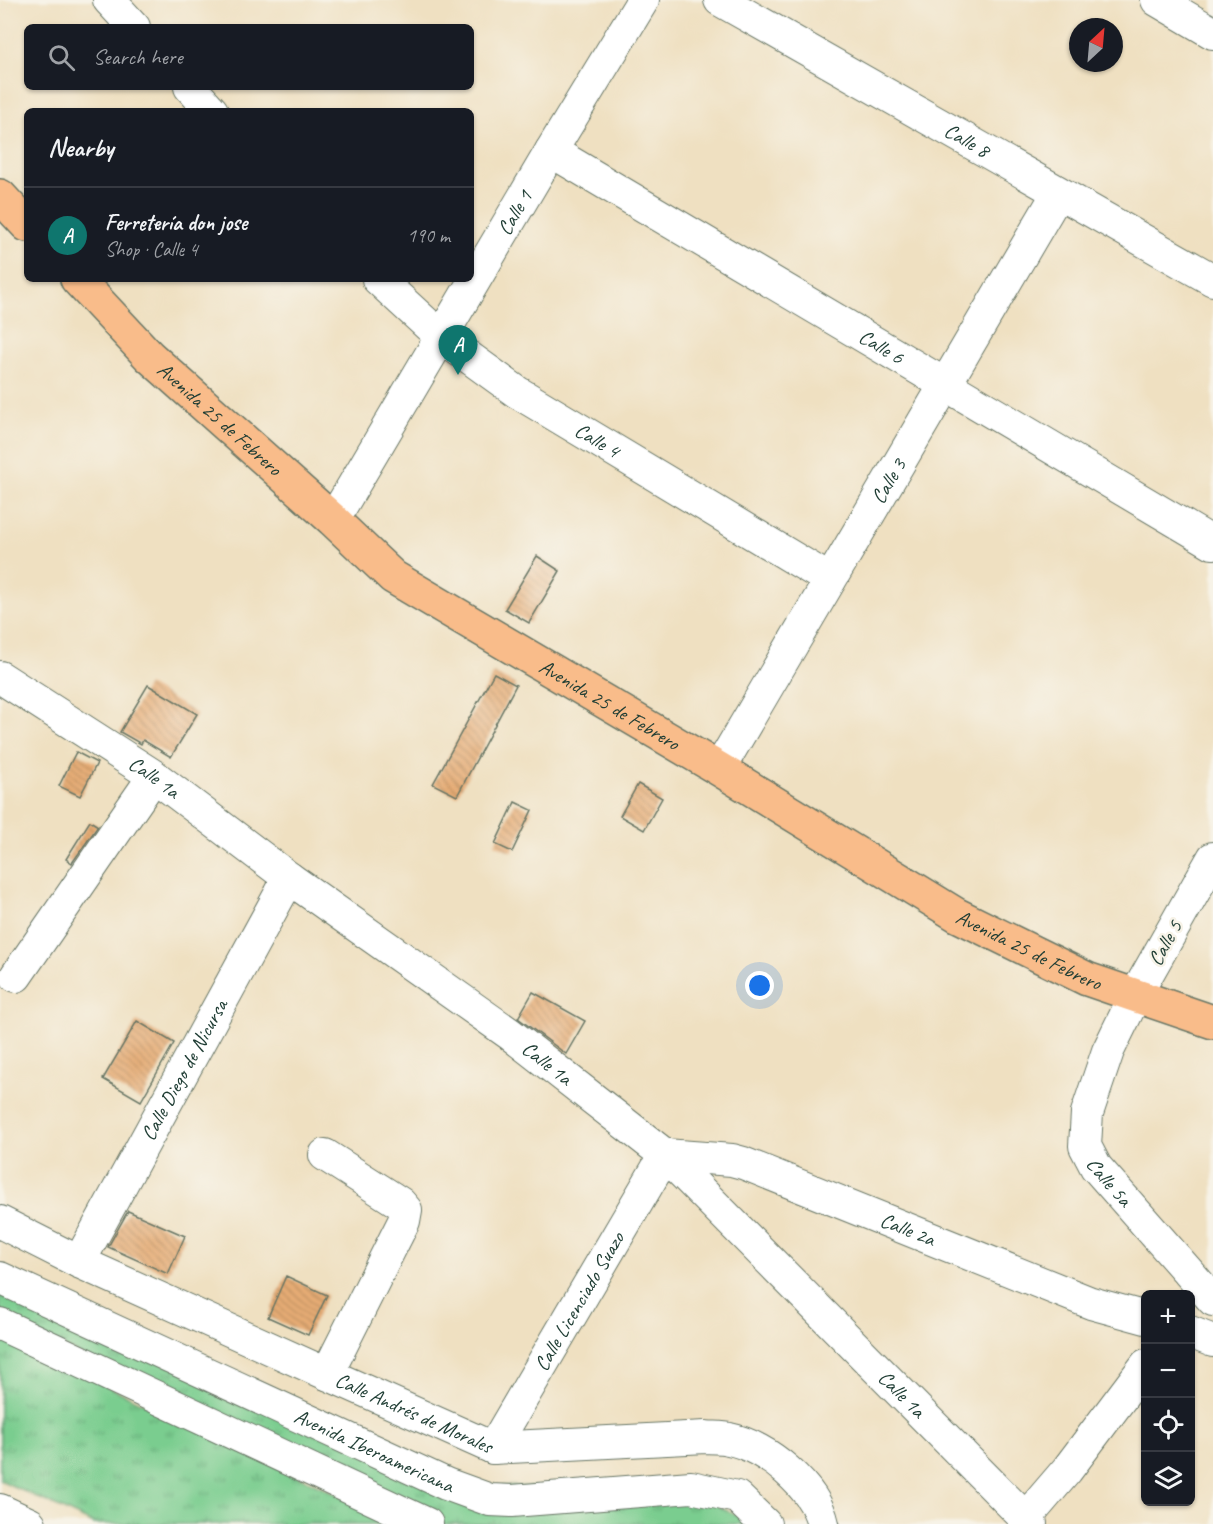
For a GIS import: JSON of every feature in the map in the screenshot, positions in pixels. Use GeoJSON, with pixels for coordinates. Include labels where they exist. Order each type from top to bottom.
{"type":"FeatureCollection","features":[{"type":"Feature","properties":{"kind":"main road"},"geometry":{"type":"LineString","coordinates":[[0,196],[24,222]]}},
{"type":"Feature","properties":{"kind":"main road","name":"Avenida 25 de Febrero"},"geometry":{"type":"LineString","coordinates":[[80,282],[149,356],[333,520],[393,577],[719,769],[957,915],[1087,978],[1213,1022]]}},
{"type":"Feature","properties":{"kind":"street"},"geometry":{"type":"LineString","coordinates":[[109,0],[131,24]]}},
{"type":"Feature","properties":{"kind":"street","name":"Calle 1"},"geometry":{"type":"LineString","coordinates":[[474,281],[643,0]]}},
{"type":"Feature","properties":{"kind":"street","name":"Calle 8"},"geometry":{"type":"LineString","coordinates":[[720,0],[1213,280]]}},
{"type":"Feature","properties":{"kind":"street"},"geometry":{"type":"LineString","coordinates":[[1157,0],[1213,33]]}},
{"type":"Feature","properties":{"kind":"street"},"geometry":{"type":"LineString","coordinates":[[193,90],[209,108]]}},
{"type":"Feature","properties":{"kind":"street","name":"Calle 6"},"geometry":{"type":"LineString","coordinates":[[551,151],[1213,543]]}},
{"type":"Feature","properties":{"kind":"street","name":"Calle 3"},"geometry":{"type":"LineString","coordinates":[[719,769],[1058,193]]}},
{"type":"Feature","properties":{"kind":"street","name":"Calle 4"},"geometry":{"type":"LineString","coordinates":[[381,282],[441,337],[517,392],[830,580]]}},
{"type":"Feature","properties":{"kind":"street","name":"Calle 1"},"geometry":{"type":"LineString","coordinates":[[333,520],[474,282]]}},
{"type":"Feature","properties":{"kind":"street","name":"Calle 1a"},"geometry":{"type":"LineString","coordinates":[[0,678],[154,776],[289,878],[510,1034],[665,1155],[1028,1521]]}},
{"type":"Feature","properties":{"kind":"street"},"geometry":{"type":"LineString","coordinates":[[16,976],[154,776]]}},
{"type":"Feature","properties":{"kind":"street","name":"Calle 5"},"geometry":{"type":"LineString","coordinates":[[1135,996],[1213,858]]}},
{"type":"Feature","properties":{"kind":"street","name":"Calle Diego de Nicursa"},"geometry":{"type":"LineString","coordinates":[[80,1262],[289,878]]}},
{"type":"Feature","properties":{"kind":"street","name":"Calle 5a"},"geometry":{"type":"LineString","coordinates":[[1135,996],[1108,1051],[1094,1092],[1087,1113],[1085,1146],[1096,1167],[1200,1292]]}},
{"type":"Feature","properties":{"kind":"street"},"geometry":{"type":"LineString","coordinates":[[325,1155],[400,1203],[406,1210],[405,1221],[327,1374]]}},
{"type":"Feature","properties":{"kind":"street","name":"Calle 2a"},"geometry":{"type":"LineString","coordinates":[[665,1155],[732,1160],[742,1163],[1091,1303],[1141,1317]]}},
{"type":"Feature","properties":{"kind":"street","name":"Calle Licenciado Suazo"},"geometry":{"type":"LineString","coordinates":[[493,1448],[665,1155]]}},
{"type":"Feature","properties":{"kind":"street","name":"Calle Andrés de Morales"},"geometry":{"type":"LineString","coordinates":[[0,1222],[80,1262],[493,1448],[706,1437],[729,1438],[756,1449],[783,1466],[804,1488],[820,1512],[823,1524]]}},
{"type":"Feature","properties":{"kind":"street","name":"Avenida Iberoamericana"},"geometry":{"type":"LineString","coordinates":[[0,1278],[435,1479],[490,1500],[512,1501],[691,1488],[737,1497],[765,1524]]}},
{"type":"Feature","properties":{"kind":"street","name":"Avenida Iberoamericana"},"geometry":{"type":"LineString","coordinates":[[0,1324],[427,1524]]}},
{"type":"Feature","properties":{"kind":"street"},"geometry":{"type":"LineString","coordinates":[[1195,1334],[1213,1341]]}},
{"type":"Feature","properties":{"kind":"street"},"geometry":{"type":"LineString","coordinates":[[1028,1521],[1141,1372]]}},
{"type":"Feature","properties":{"kind":"street"},"geometry":{"type":"LineString","coordinates":[[0,1510],[30,1524]]}},
{"type":"Feature","properties":{"kind":"green space"},"geometry":{"type":"Polygon","coordinates":[[[0,1284],[430,1483],[691,1493],[755,1524],[436,1524],[0,1316],[0,1284]]]}},
{"type":"Feature","properties":{"kind":"green space"},"geometry":{"type":"Polygon","coordinates":[[[0,1336],[401,1524],[94,1524],[0,1480],[0,1336]]]}},
{"type":"Feature","properties":{"kind":"building"},"geometry":{"type":"Polygon","coordinates":[[[537,556],[560,571],[529,623],[505,609],[537,556]]]}},
{"type":"Feature","properties":{"kind":"building"},"geometry":{"type":"Polygon","coordinates":[[[494,673],[516,685],[457,796],[433,784],[494,673]]]}},
{"type":"Feature","properties":{"kind":"building"},"geometry":{"type":"Polygon","coordinates":[[[148,685],[197,714],[171,757],[143,740],[141,744],[120,732],[148,685]]]}},
{"type":"Feature","properties":{"kind":"building"},"geometry":{"type":"Polygon","coordinates":[[[76,752],[97,763],[80,796],[59,786],[76,752]]]}},
{"type":"Feature","properties":{"kind":"building"},"geometry":{"type":"Polygon","coordinates":[[[638,784],[662,798],[644,830],[620,816],[638,784]]]}},
{"type":"Feature","properties":{"kind":"building"},"geometry":{"type":"Polygon","coordinates":[[[515,802],[532,810],[512,852],[495,844],[515,802]]]}},
{"type":"Feature","properties":{"kind":"building"},"geometry":{"type":"Polygon","coordinates":[[[90,821],[98,826],[72,863],[66,859],[90,821]]]}},
{"type":"Feature","properties":{"kind":"building"},"geometry":{"type":"Polygon","coordinates":[[[533,992],[585,1021],[566,1054],[518,1018],[533,992]]]}},
{"type":"Feature","properties":{"kind":"building"},"geometry":{"type":"Polygon","coordinates":[[[137,1021],[174,1043],[141,1101],[103,1079],[137,1021]]]}},
{"type":"Feature","properties":{"kind":"building"},"geometry":{"type":"Polygon","coordinates":[[[128,1211],[185,1236],[168,1274],[108,1247],[128,1211]]]}},
{"type":"Feature","properties":{"kind":"building"},"geometry":{"type":"Polygon","coordinates":[[[286,1276],[327,1295],[308,1335],[268,1317],[286,1276]]]}},
{"type":"Feature","properties":{"kind":"place","name":"Ferretería don jose"},"geometry":{"type":"Point","coordinates":[458,375]}}]}
